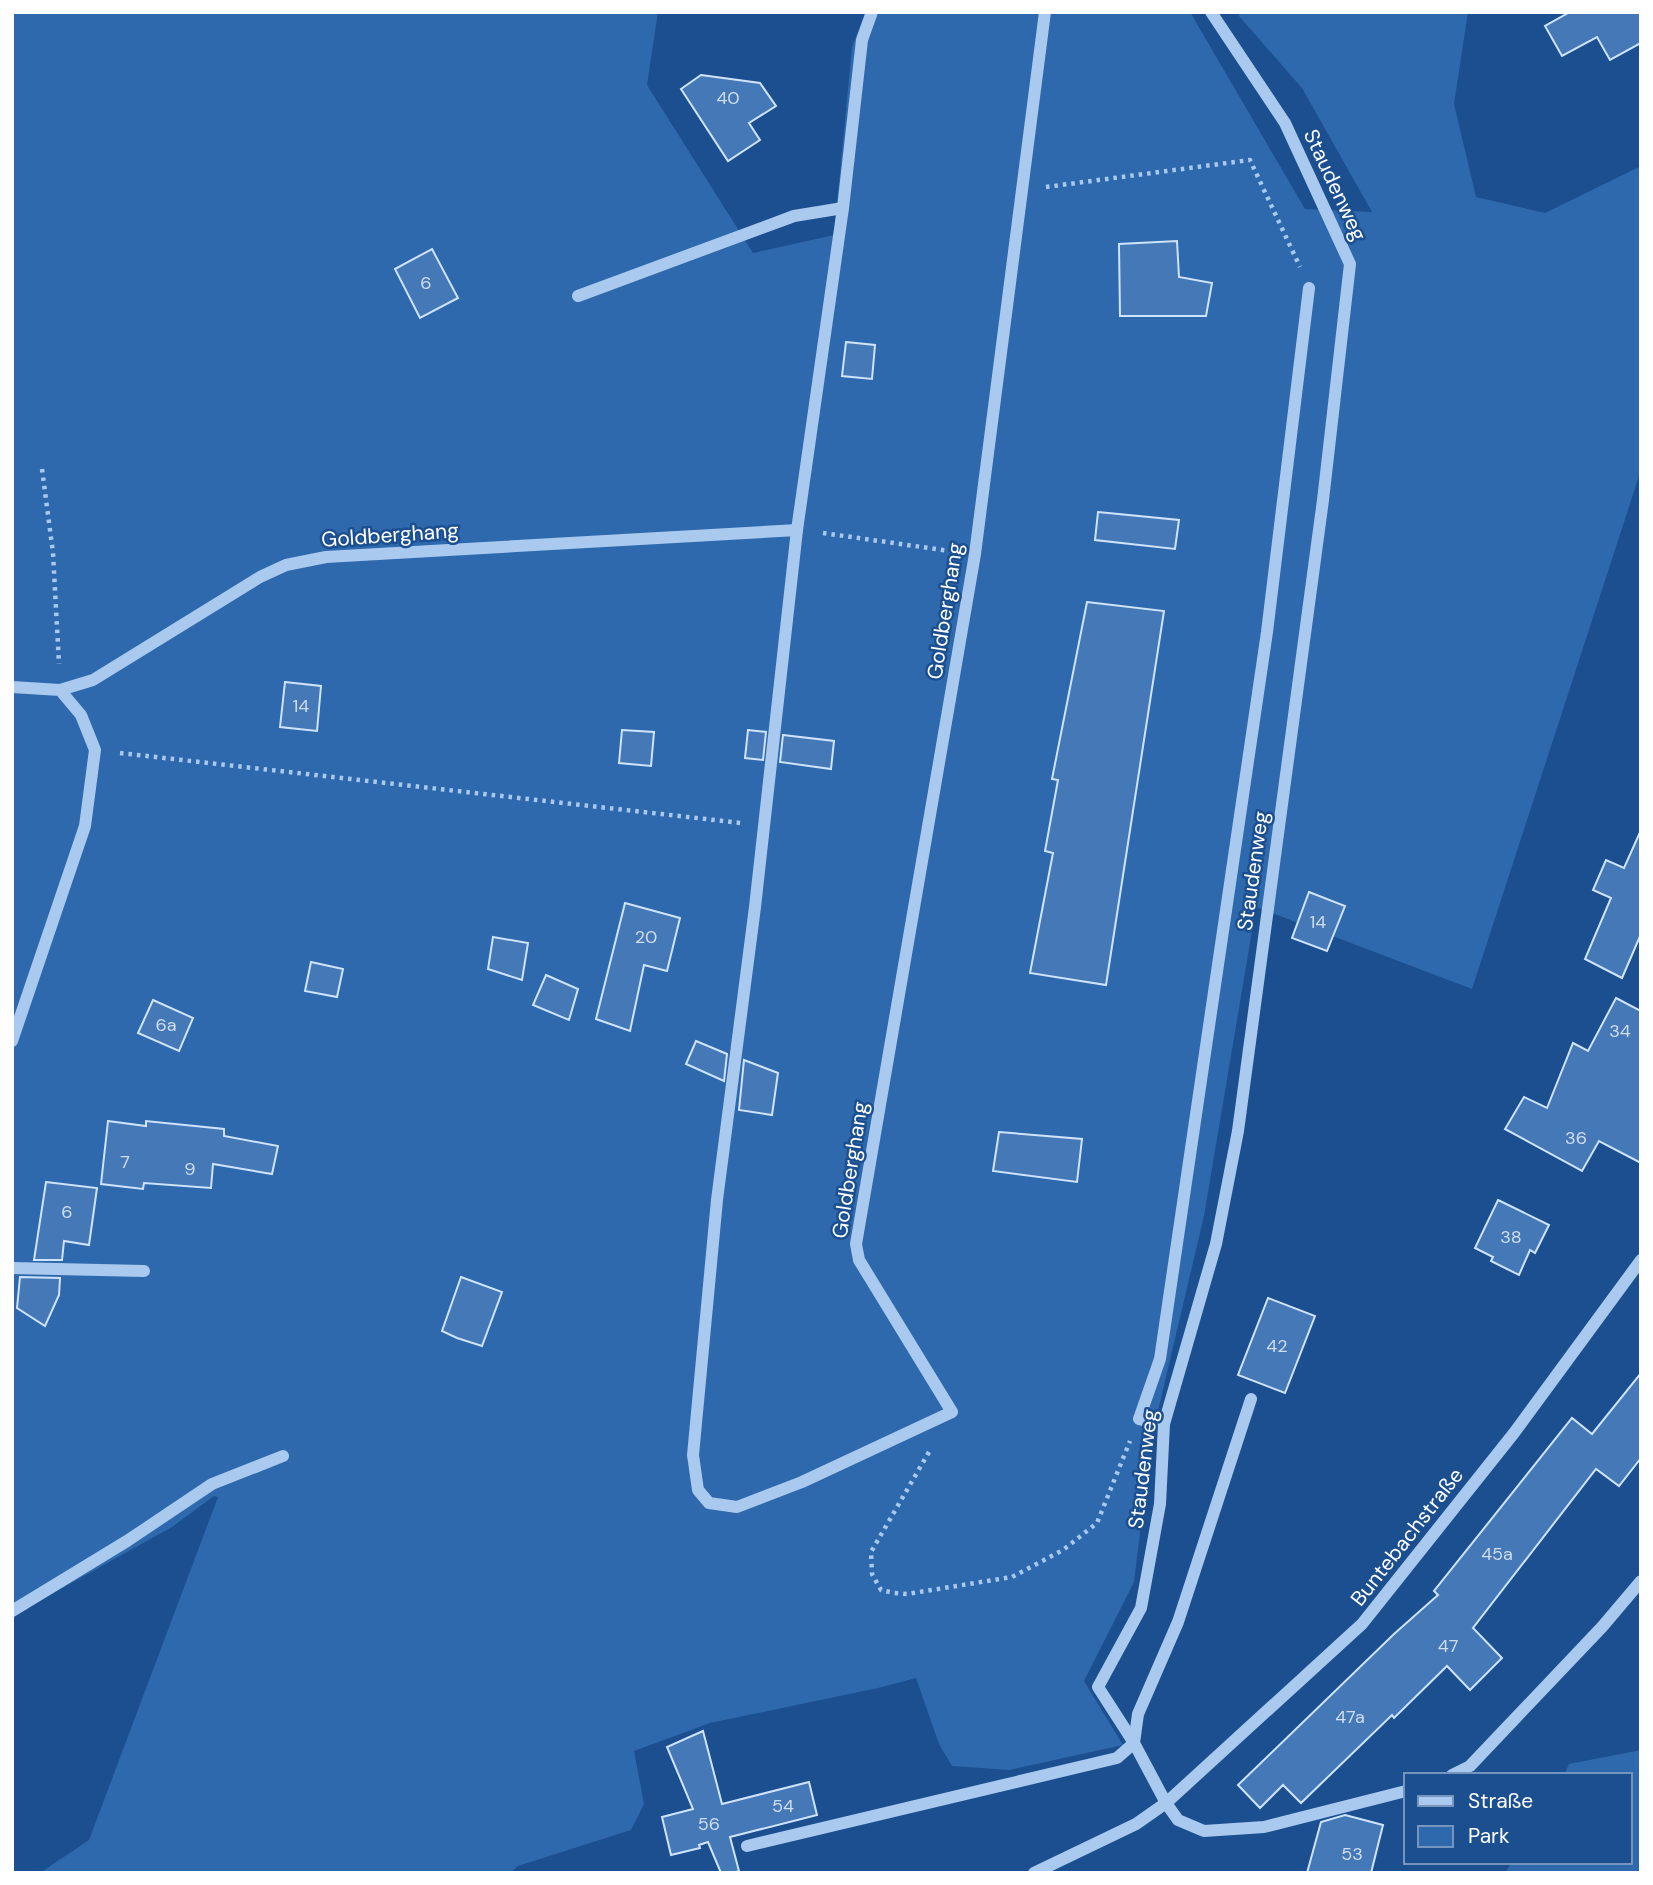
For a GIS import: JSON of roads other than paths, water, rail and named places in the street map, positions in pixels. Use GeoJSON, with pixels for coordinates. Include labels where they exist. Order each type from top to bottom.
{"type":"FeatureCollection","features":[{"type":"Feature","properties":{"kind":"street"},"geometry":{"type":"LineString","coordinates":[[797,530],[843,208],[862,40],[872,12]]}},
{"type":"Feature","properties":{"kind":"street","name":"Goldberghang"},"geometry":{"type":"LineString","coordinates":[[60,690],[93,680],[260,577],[286,565],[326,558],[797,530],[755,907],[717,1200],[693,1455],[698,1490],[709,1503],[737,1507],[802,1482],[952,1412],[859,1260],[856,1244],[975,554],[1045,12]]}},
{"type":"Feature","properties":{"kind":"street","name":"Staudenweg"},"geometry":{"type":"LineString","coordinates":[[1134,1744],[1098,1687],[1141,1608],[1160,1504],[1164,1424],[1216,1244],[1238,1131],[1321,513],[1350,264],[1285,123],[1211,12]]}},
{"type":"Feature","properties":{"kind":"street"},"geometry":{"type":"LineString","coordinates":[[578,296],[794,216],[843,208]]}},
{"type":"Feature","properties":{"kind":"street"},"geometry":{"type":"LineString","coordinates":[[1164,1424],[1139,1419],[1160,1359],[1267,632],[1309,288]]}},
{"type":"Feature","properties":{"kind":"street"},"geometry":{"type":"LineString","coordinates":[[12,687],[60,690],[81,715],[95,750],[85,826],[12,1041]]}},
{"type":"Feature","properties":{"kind":"street","name":"Buntebachstraße"},"geometry":{"type":"LineString","coordinates":[[1034,1873],[1136,1824],[1167,1803],[1362,1624],[1514,1433],[1641,1260]]}},
{"type":"Feature","properties":{"kind":"street"},"geometry":{"type":"LineString","coordinates":[[12,1268],[144,1271]]}},
{"type":"Feature","properties":{"kind":"street"},"geometry":{"type":"LineString","coordinates":[[1251,1399],[1178,1622],[1138,1714],[1134,1744],[1178,1820],[1204,1831],[1264,1827],[1404,1792]]}},
{"type":"Feature","properties":{"kind":"street"},"geometry":{"type":"LineString","coordinates":[[12,1611],[127,1541],[212,1484],[283,1456]]}},
{"type":"Feature","properties":{"kind":"street"},"geometry":{"type":"LineString","coordinates":[[1456,1773],[1470,1766],[1602,1627],[1641,1581]]}},
{"type":"Feature","properties":{"kind":"street"},"geometry":{"type":"LineString","coordinates":[[747,1846],[1117,1758],[1134,1744]]}}]}
